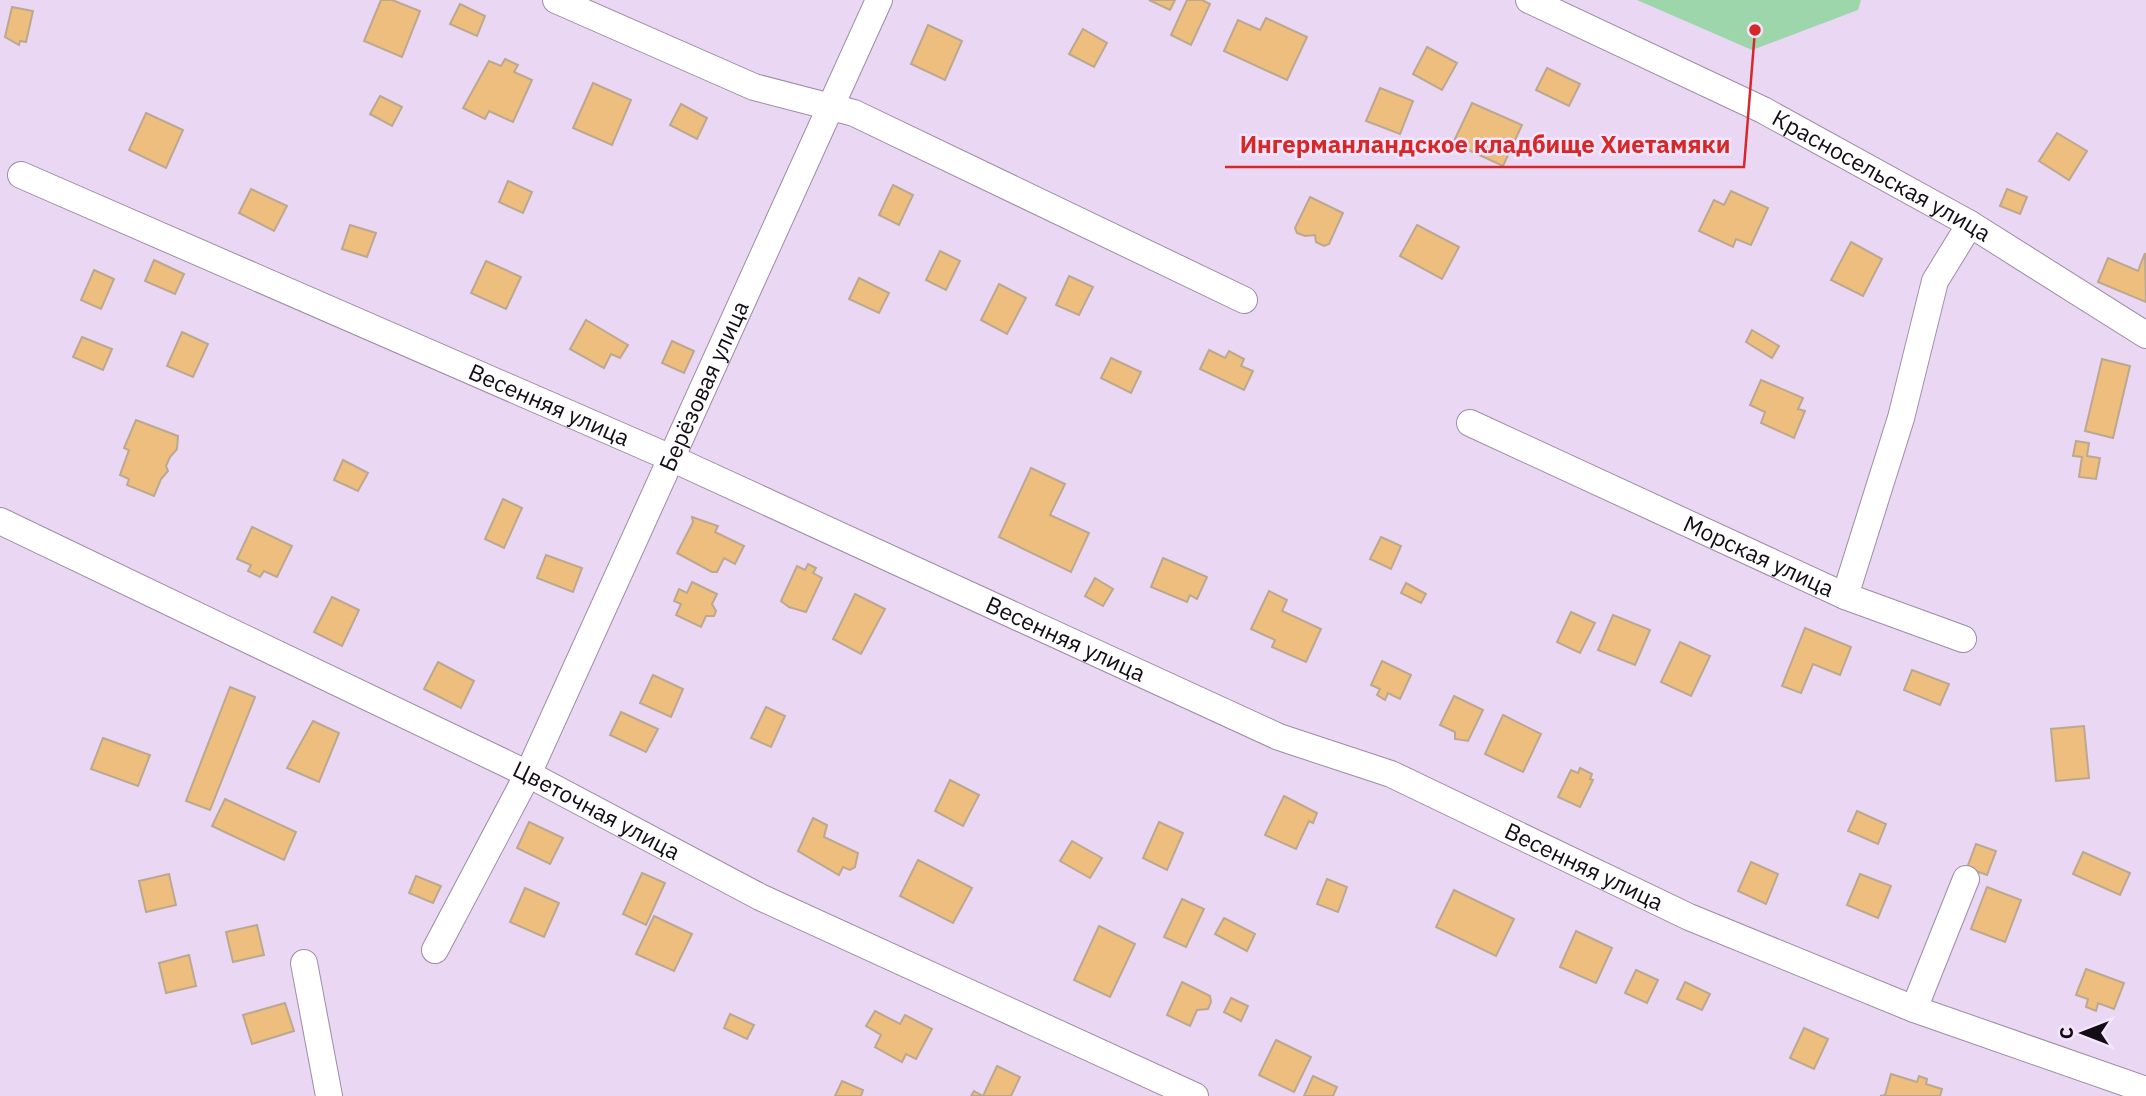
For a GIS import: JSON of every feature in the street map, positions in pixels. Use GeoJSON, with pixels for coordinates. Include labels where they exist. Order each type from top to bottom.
{"type":"FeatureCollection","features":[{"type":"Feature","properties":{"kind":"street"},"geometry":{"type":"LineString","coordinates":[[556,0],[754,88],[855,114],[1244,300]]}},
{"type":"Feature","properties":{"kind":"street","name":"Берёзовая улица"},"geometry":{"type":"LineString","coordinates":[[435,950],[528,774],[879,0]]}},
{"type":"Feature","properties":{"kind":"street","name":"Красносельская улица"},"geometry":{"type":"LineString","coordinates":[[1529,0],[1763,110],[1970,224],[2146,335]]}},
{"type":"Feature","properties":{"kind":"street","name":"Весенняя улица"},"geometry":{"type":"LineString","coordinates":[[21,175],[671,458],[1279,737],[1391,774],[1689,917],[1914,1009],[2146,1090]]}},
{"type":"Feature","properties":{"kind":"street","name":"Морская улица"},"geometry":{"type":"LineString","coordinates":[[1470,423],[1844,596],[1901,418],[1936,281],[1970,224]]}},
{"type":"Feature","properties":{"kind":"street","name":"Цветочная улица"},"geometry":{"type":"LineString","coordinates":[[0,521],[528,774],[760,897],[1195,1096]]}},
{"type":"Feature","properties":{"kind":"street"},"geometry":{"type":"LineString","coordinates":[[1844,596],[1963,639]]}},
{"type":"Feature","properties":{"kind":"street"},"geometry":{"type":"LineString","coordinates":[[1914,1009],[1966,879]]}},
{"type":"Feature","properties":{"kind":"street"},"geometry":{"type":"LineString","coordinates":[[304,963],[329,1096]]}},
{"type":"Feature","properties":{"kind":"green space"},"geometry":{"type":"Polygon","coordinates":[[[1637,0],[1861,0],[1858,10],[1752,50],[1637,0]]]}},
{"type":"Feature","properties":{"kind":"building"},"geometry":{"type":"Polygon","coordinates":[[[381,0],[392,0],[420,11],[402,57],[364,41],[381,0]]]}},
{"type":"Feature","properties":{"kind":"building"},"geometry":{"type":"Polygon","coordinates":[[[1149,0],[1175,0],[1170,10],[1149,0]]]}},
{"type":"Feature","properties":{"kind":"building"},"geometry":{"type":"Polygon","coordinates":[[[1187,0],[1202,0],[1210,4],[1191,45],[1171,35],[1187,0]]]}},
{"type":"Feature","properties":{"kind":"building"},"geometry":{"type":"Polygon","coordinates":[[[460,4],[485,16],[477,36],[450,24],[460,4]]]}},
{"type":"Feature","properties":{"kind":"building"},"geometry":{"type":"Polygon","coordinates":[[[12,7],[33,11],[26,42],[20,41],[19,45],[5,37],[12,7]]]}},
{"type":"Feature","properties":{"kind":"building"},"geometry":{"type":"Polygon","coordinates":[[[1266,18],[1307,37],[1287,80],[1224,51],[1238,20],[1260,30],[1266,18]]]}},
{"type":"Feature","properties":{"kind":"building"},"geometry":{"type":"Polygon","coordinates":[[[928,25],[962,41],[945,80],[911,64],[928,25]]]}},
{"type":"Feature","properties":{"kind":"building"},"geometry":{"type":"Polygon","coordinates":[[[1083,29],[1107,43],[1094,67],[1069,54],[1083,29]]]}},
{"type":"Feature","properties":{"kind":"building"},"geometry":{"type":"Polygon","coordinates":[[[1427,47],[1457,63],[1442,90],[1413,74],[1427,47]]]}},
{"type":"Feature","properties":{"kind":"building"},"geometry":{"type":"Polygon","coordinates":[[[505,59],[518,65],[514,72],[532,80],[513,122],[489,111],[485,119],[463,108],[489,61],[501,66],[505,59]]]}},
{"type":"Feature","properties":{"kind":"building"},"geometry":{"type":"Polygon","coordinates":[[[1547,68],[1580,84],[1569,106],[1536,90],[1547,68]]]}},
{"type":"Feature","properties":{"kind":"building"},"geometry":{"type":"Polygon","coordinates":[[[593,83],[631,100],[612,145],[573,128],[593,83]]]}},
{"type":"Feature","properties":{"kind":"building"},"geometry":{"type":"Polygon","coordinates":[[[1380,88],[1413,101],[1400,134],[1366,121],[1380,88]]]}},
{"type":"Feature","properties":{"kind":"building"},"geometry":{"type":"Polygon","coordinates":[[[380,96],[402,107],[392,126],[370,114],[380,96]]]}},
{"type":"Feature","properties":{"kind":"building"},"geometry":{"type":"Polygon","coordinates":[[[1472,103],[1522,125],[1503,166],[1453,143],[1472,103]]]}},
{"type":"Feature","properties":{"kind":"building"},"geometry":{"type":"Polygon","coordinates":[[[681,104],[707,118],[697,139],[670,125],[681,104]]]}},
{"type":"Feature","properties":{"kind":"building"},"geometry":{"type":"Polygon","coordinates":[[[146,113],[183,130],[166,168],[129,150],[146,113]]]}},
{"type":"Feature","properties":{"kind":"building"},"geometry":{"type":"Polygon","coordinates":[[[2057,133],[2087,151],[2069,180],[2039,161],[2057,133]]]}},
{"type":"Feature","properties":{"kind":"building"},"geometry":{"type":"Polygon","coordinates":[[[508,181],[532,192],[523,213],[499,202],[508,181]]]}},
{"type":"Feature","properties":{"kind":"building"},"geometry":{"type":"Polygon","coordinates":[[[893,185],[913,195],[899,225],[879,215],[893,185]]]}},
{"type":"Feature","properties":{"kind":"building"},"geometry":{"type":"Polygon","coordinates":[[[251,189],[287,206],[274,231],[239,213],[251,189]]]}},
{"type":"Feature","properties":{"kind":"building"},"geometry":{"type":"Polygon","coordinates":[[[2007,189],[2027,197],[2020,214],[2000,206],[2007,189]]]}},
{"type":"Feature","properties":{"kind":"building"},"geometry":{"type":"Polygon","coordinates":[[[1731,191],[1768,208],[1751,245],[1736,239],[1733,247],[1699,231],[1714,200],[1724,205],[1731,191]]]}},
{"type":"Feature","properties":{"kind":"building"},"geometry":{"type":"Polygon","coordinates":[[[1310,197],[1343,213],[1329,244],[1324,246],[1316,242],[1315,235],[1305,236],[1297,233],[1295,228],[1310,197]]]}},
{"type":"Feature","properties":{"kind":"building"},"geometry":{"type":"Polygon","coordinates":[[[350,225],[376,233],[367,257],[342,249],[350,225]]]}},
{"type":"Feature","properties":{"kind":"building"},"geometry":{"type":"Polygon","coordinates":[[[1417,225],[1459,247],[1442,279],[1400,256],[1417,225]]]}},
{"type":"Feature","properties":{"kind":"building"},"geometry":{"type":"Polygon","coordinates":[[[1851,242],[1882,259],[1863,296],[1831,280],[1851,242]]]}},
{"type":"Feature","properties":{"kind":"building"},"geometry":{"type":"Polygon","coordinates":[[[940,251],[960,261],[946,290],[926,280],[940,251]]]}},
{"type":"Feature","properties":{"kind":"building"},"geometry":{"type":"Polygon","coordinates":[[[2145,253],[2146,302],[2098,282],[2108,258],[2138,271],[2145,253]]]}},
{"type":"Feature","properties":{"kind":"building"},"geometry":{"type":"Polygon","coordinates":[[[154,260],[184,274],[175,294],[145,281],[154,260]]]}},
{"type":"Feature","properties":{"kind":"building"},"geometry":{"type":"Polygon","coordinates":[[[486,261],[521,277],[506,309],[471,293],[486,261]]]}},
{"type":"Feature","properties":{"kind":"building"},"geometry":{"type":"Polygon","coordinates":[[[94,270],[114,279],[101,309],[81,300],[94,270]]]}},
{"type":"Feature","properties":{"kind":"building"},"geometry":{"type":"Polygon","coordinates":[[[1069,276],[1093,287],[1079,315],[1056,305],[1069,276]]]}},
{"type":"Feature","properties":{"kind":"building"},"geometry":{"type":"Polygon","coordinates":[[[859,278],[889,293],[879,313],[849,299],[859,278]]]}},
{"type":"Feature","properties":{"kind":"building"},"geometry":{"type":"Polygon","coordinates":[[[999,284],[1026,298],[1007,334],[981,320],[999,284]]]}},
{"type":"Feature","properties":{"kind":"building"},"geometry":{"type":"Polygon","coordinates":[[[586,320],[628,345],[620,358],[611,354],[604,368],[570,349],[586,320]]]}},
{"type":"Feature","properties":{"kind":"building"},"geometry":{"type":"Polygon","coordinates":[[[1752,330],[1779,346],[1772,358],[1746,342],[1752,330]]]}},
{"type":"Feature","properties":{"kind":"building"},"geometry":{"type":"Polygon","coordinates":[[[182,332],[208,344],[193,377],[167,366],[182,332]]]}},
{"type":"Feature","properties":{"kind":"building"},"geometry":{"type":"Polygon","coordinates":[[[82,337],[112,349],[103,370],[73,357],[82,337]]]}},
{"type":"Feature","properties":{"kind":"building"},"geometry":{"type":"Polygon","coordinates":[[[672,341],[694,351],[684,373],[662,363],[672,341]]]}},
{"type":"Feature","properties":{"kind":"building"},"geometry":{"type":"Polygon","coordinates":[[[1209,350],[1225,358],[1229,351],[1244,359],[1241,366],[1253,371],[1244,390],[1200,369],[1209,350]]]}},
{"type":"Feature","properties":{"kind":"building"},"geometry":{"type":"Polygon","coordinates":[[[1111,358],[1141,372],[1131,393],[1101,378],[1111,358]]]}},
{"type":"Feature","properties":{"kind":"building"},"geometry":{"type":"Polygon","coordinates":[[[2102,359],[2130,366],[2113,438],[2085,431],[2102,359]]]}},
{"type":"Feature","properties":{"kind":"building"},"geometry":{"type":"Polygon","coordinates":[[[1761,380],[1803,398],[1798,409],[1805,411],[1794,438],[1761,423],[1765,412],[1750,405],[1761,380]]]}},
{"type":"Feature","properties":{"kind":"building"},"geometry":{"type":"Polygon","coordinates":[[[136,420],[178,436],[177,449],[170,457],[166,466],[168,471],[161,479],[154,496],[127,485],[129,479],[120,475],[129,450],[124,448],[136,420]]]}},
{"type":"Feature","properties":{"kind":"building"},"geometry":{"type":"Polygon","coordinates":[[[2076,441],[2089,443],[2087,456],[2100,458],[2096,479],[2079,477],[2082,457],[2073,456],[2076,441]]]}},
{"type":"Feature","properties":{"kind":"building"},"geometry":{"type":"Polygon","coordinates":[[[343,460],[368,473],[358,491],[334,480],[343,460]]]}},
{"type":"Feature","properties":{"kind":"building"},"geometry":{"type":"Polygon","coordinates":[[[1031,468],[1065,484],[1050,515],[1089,533],[1071,572],[999,537],[1031,468]]]}},
{"type":"Feature","properties":{"kind":"building"},"geometry":{"type":"Polygon","coordinates":[[[503,499],[522,508],[504,548],[485,539],[503,499]]]}},
{"type":"Feature","properties":{"kind":"building"},"geometry":{"type":"Polygon","coordinates":[[[692,517],[718,526],[715,532],[744,546],[735,564],[724,558],[717,572],[712,572],[677,553],[693,522],[692,517]]]}},
{"type":"Feature","properties":{"kind":"building"},"geometry":{"type":"Polygon","coordinates":[[[252,527],[292,546],[277,577],[264,571],[260,577],[248,571],[251,565],[237,559],[252,527]]]}},
{"type":"Feature","properties":{"kind":"building"},"geometry":{"type":"Polygon","coordinates":[[[1381,537],[1401,546],[1391,569],[1370,559],[1381,537]]]}},
{"type":"Feature","properties":{"kind":"building"},"geometry":{"type":"Polygon","coordinates":[[[546,555],[582,568],[573,592],[537,578],[546,555]]]}},
{"type":"Feature","properties":{"kind":"building"},"geometry":{"type":"Polygon","coordinates":[[[1163,558],[1207,577],[1197,599],[1190,595],[1187,602],[1151,587],[1163,558]]]}},
{"type":"Feature","properties":{"kind":"building"},"geometry":{"type":"Polygon","coordinates":[[[808,564],[816,568],[813,573],[822,578],[806,612],[789,607],[781,601],[797,566],[805,570],[808,564]]]}},
{"type":"Feature","properties":{"kind":"building"},"geometry":{"type":"Polygon","coordinates":[[[1095,578],[1113,589],[1103,606],[1085,596],[1095,578]]]}},
{"type":"Feature","properties":{"kind":"building"},"geometry":{"type":"Polygon","coordinates":[[[692,582],[717,594],[712,604],[716,611],[714,616],[706,616],[701,627],[676,615],[681,604],[674,601],[679,589],[687,593],[692,582]]]}},
{"type":"Feature","properties":{"kind":"building"},"geometry":{"type":"Polygon","coordinates":[[[1406,583],[1426,594],[1421,603],[1401,593],[1406,583]]]}},
{"type":"Feature","properties":{"kind":"building"},"geometry":{"type":"Polygon","coordinates":[[[1269,591],[1287,600],[1282,611],[1321,629],[1306,662],[1272,647],[1275,640],[1251,629],[1269,591]]]}},
{"type":"Feature","properties":{"kind":"building"},"geometry":{"type":"Polygon","coordinates":[[[855,594],[885,609],[861,654],[833,639],[855,594]]]}},
{"type":"Feature","properties":{"kind":"building"},"geometry":{"type":"Polygon","coordinates":[[[332,597],[359,610],[342,646],[314,632],[332,597]]]}},
{"type":"Feature","properties":{"kind":"building"},"geometry":{"type":"Polygon","coordinates":[[[1571,612],[1595,623],[1580,653],[1557,642],[1571,612]]]}},
{"type":"Feature","properties":{"kind":"building"},"geometry":{"type":"Polygon","coordinates":[[[1613,615],[1650,630],[1635,665],[1598,650],[1613,615]]]}},
{"type":"Feature","properties":{"kind":"building"},"geometry":{"type":"Polygon","coordinates":[[[1805,628],[1851,647],[1840,675],[1813,664],[1801,693],[1782,686],[1805,628]]]}},
{"type":"Feature","properties":{"kind":"building"},"geometry":{"type":"Polygon","coordinates":[[[1680,642],[1710,656],[1691,696],[1661,682],[1680,642]]]}},
{"type":"Feature","properties":{"kind":"building"},"geometry":{"type":"Polygon","coordinates":[[[1382,661],[1411,675],[1400,699],[1388,693],[1385,700],[1377,695],[1380,689],[1371,685],[1382,661]]]}},
{"type":"Feature","properties":{"kind":"building"},"geometry":{"type":"Polygon","coordinates":[[[438,662],[474,681],[461,708],[424,689],[438,662]]]}},
{"type":"Feature","properties":{"kind":"building"},"geometry":{"type":"Polygon","coordinates":[[[1912,670],[1949,684],[1940,705],[1904,690],[1912,670]]]}},
{"type":"Feature","properties":{"kind":"building"},"geometry":{"type":"Polygon","coordinates":[[[653,675],[683,689],[671,717],[640,703],[653,675]]]}},
{"type":"Feature","properties":{"kind":"building"},"geometry":{"type":"Polygon","coordinates":[[[230,687],[255,697],[210,810],[186,801],[230,687]]]}},
{"type":"Feature","properties":{"kind":"building"},"geometry":{"type":"Polygon","coordinates":[[[1454,696],[1483,710],[1468,741],[1455,739],[1455,732],[1440,725],[1454,696]]]}},
{"type":"Feature","properties":{"kind":"building"},"geometry":{"type":"Polygon","coordinates":[[[766,707],[785,716],[771,747],[751,738],[766,707]]]}},
{"type":"Feature","properties":{"kind":"building"},"geometry":{"type":"Polygon","coordinates":[[[621,712],[658,729],[646,752],[610,735],[621,712]]]}},
{"type":"Feature","properties":{"kind":"building"},"geometry":{"type":"Polygon","coordinates":[[[1503,715],[1541,734],[1523,772],[1485,754],[1503,715]]]}},
{"type":"Feature","properties":{"kind":"building"},"geometry":{"type":"Polygon","coordinates":[[[313,721],[339,733],[319,782],[287,768],[313,721]]]}},
{"type":"Feature","properties":{"kind":"building"},"geometry":{"type":"Polygon","coordinates":[[[2084,726],[2089,778],[2056,781],[2051,729],[2084,726]]]}},
{"type":"Feature","properties":{"kind":"building"},"geometry":{"type":"Polygon","coordinates":[[[103,738],[150,755],[138,786],[91,769],[103,738]]]}},
{"type":"Feature","properties":{"kind":"building"},"geometry":{"type":"Polygon","coordinates":[[[1580,768],[1592,774],[1590,779],[1593,780],[1580,807],[1558,797],[1571,770],[1578,773],[1580,768]]]}},
{"type":"Feature","properties":{"kind":"building"},"geometry":{"type":"Polygon","coordinates":[[[950,780],[979,795],[963,826],[935,811],[950,780]]]}},
{"type":"Feature","properties":{"kind":"building"},"geometry":{"type":"Polygon","coordinates":[[[1284,796],[1317,813],[1313,823],[1309,821],[1296,849],[1265,835],[1284,796]]]}},
{"type":"Feature","properties":{"kind":"building"},"geometry":{"type":"Polygon","coordinates":[[[225,799],[296,832],[284,860],[212,826],[225,799]]]}},
{"type":"Feature","properties":{"kind":"building"},"geometry":{"type":"Polygon","coordinates":[[[1857,811],[1886,824],[1878,844],[1848,831],[1857,811]]]}},
{"type":"Feature","properties":{"kind":"building"},"geometry":{"type":"Polygon","coordinates":[[[813,818],[827,825],[824,837],[858,853],[855,867],[850,870],[843,867],[839,875],[798,851],[813,818]]]}},
{"type":"Feature","properties":{"kind":"building"},"geometry":{"type":"Polygon","coordinates":[[[529,822],[563,838],[550,864],[517,848],[529,822]]]}},
{"type":"Feature","properties":{"kind":"building"},"geometry":{"type":"Polygon","coordinates":[[[1159,822],[1183,833],[1167,870],[1143,858],[1159,822]]]}},
{"type":"Feature","properties":{"kind":"building"},"geometry":{"type":"Polygon","coordinates":[[[1072,841],[1102,858],[1090,878],[1060,861],[1072,841]]]}},
{"type":"Feature","properties":{"kind":"building"},"geometry":{"type":"Polygon","coordinates":[[[1976,844],[1996,851],[1987,875],[1967,868],[1976,844]]]}},
{"type":"Feature","properties":{"kind":"building"},"geometry":{"type":"Polygon","coordinates":[[[2083,852],[2130,873],[2120,895],[2073,874],[2083,852]]]}},
{"type":"Feature","properties":{"kind":"building"},"geometry":{"type":"Polygon","coordinates":[[[918,860],[972,888],[953,923],[900,896],[918,860]]]}},
{"type":"Feature","properties":{"kind":"building"},"geometry":{"type":"Polygon","coordinates":[[[1751,862],[1778,874],[1766,904],[1738,891],[1751,862]]]}},
{"type":"Feature","properties":{"kind":"building"},"geometry":{"type":"Polygon","coordinates":[[[642,873],[665,883],[646,925],[623,914],[642,873]]]}},
{"type":"Feature","properties":{"kind":"building"},"geometry":{"type":"Polygon","coordinates":[[[169,874],[176,905],[146,912],[139,881],[169,874]]]}},
{"type":"Feature","properties":{"kind":"building"},"geometry":{"type":"Polygon","coordinates":[[[1860,874],[1891,886],[1878,918],[1847,905],[1860,874]]]}},
{"type":"Feature","properties":{"kind":"building"},"geometry":{"type":"Polygon","coordinates":[[[416,876],[441,886],[433,903],[409,893],[416,876]]]}},
{"type":"Feature","properties":{"kind":"building"},"geometry":{"type":"Polygon","coordinates":[[[1327,879],[1347,887],[1338,912],[1317,904],[1327,879]]]}},
{"type":"Feature","properties":{"kind":"building"},"geometry":{"type":"Polygon","coordinates":[[[1987,887],[2021,900],[2005,942],[1971,929],[1987,887]]]}},
{"type":"Feature","properties":{"kind":"building"},"geometry":{"type":"Polygon","coordinates":[[[525,888],[559,903],[544,937],[510,922],[525,888]]]}},
{"type":"Feature","properties":{"kind":"building"},"geometry":{"type":"Polygon","coordinates":[[[1454,890],[1514,919],[1496,956],[1436,927],[1454,890]]]}},
{"type":"Feature","properties":{"kind":"building"},"geometry":{"type":"Polygon","coordinates":[[[1182,899],[1204,909],[1186,947],[1164,937],[1182,899]]]}},
{"type":"Feature","properties":{"kind":"building"},"geometry":{"type":"Polygon","coordinates":[[[654,916],[692,934],[674,971],[636,954],[654,916]]]}},
{"type":"Feature","properties":{"kind":"building"},"geometry":{"type":"Polygon","coordinates":[[[1224,918],[1255,934],[1247,951],[1215,934],[1224,918]]]}},
{"type":"Feature","properties":{"kind":"building"},"geometry":{"type":"Polygon","coordinates":[[[257,925],[264,955],[233,962],[226,932],[257,925]]]}},
{"type":"Feature","properties":{"kind":"building"},"geometry":{"type":"Polygon","coordinates":[[[1099,926],[1135,944],[1110,997],[1074,980],[1099,926]]]}},
{"type":"Feature","properties":{"kind":"building"},"geometry":{"type":"Polygon","coordinates":[[[1576,931],[1612,948],[1596,983],[1560,967],[1576,931]]]}},
{"type":"Feature","properties":{"kind":"building"},"geometry":{"type":"Polygon","coordinates":[[[189,955],[196,986],[166,993],[159,963],[189,955]]]}},
{"type":"Feature","properties":{"kind":"building"},"geometry":{"type":"Polygon","coordinates":[[[2086,969],[2124,983],[2114,1009],[2098,1003],[2096,1011],[2086,1007],[2088,999],[2076,995],[2086,969]]]}},
{"type":"Feature","properties":{"kind":"building"},"geometry":{"type":"Polygon","coordinates":[[[1636,970],[1658,980],[1647,1003],[1625,993],[1636,970]]]}},
{"type":"Feature","properties":{"kind":"building"},"geometry":{"type":"Polygon","coordinates":[[[1182,982],[1210,996],[1208,1009],[1197,1010],[1190,1026],[1167,1015],[1182,982]]]}},
{"type":"Feature","properties":{"kind":"building"},"geometry":{"type":"Polygon","coordinates":[[[1685,982],[1710,994],[1702,1010],[1677,999],[1685,982]]]}},
{"type":"Feature","properties":{"kind":"building"},"geometry":{"type":"Polygon","coordinates":[[[1231,998],[1248,1006],[1241,1021],[1224,1012],[1231,998]]]}},
{"type":"Feature","properties":{"kind":"building"},"geometry":{"type":"Polygon","coordinates":[[[285,1003],[294,1031],[252,1044],[243,1015],[285,1003]]]}},
{"type":"Feature","properties":{"kind":"building"},"geometry":{"type":"Polygon","coordinates":[[[875,1011],[900,1024],[905,1015],[932,1029],[916,1059],[906,1054],[902,1062],[875,1047],[881,1035],[866,1026],[875,1011]]]}},
{"type":"Feature","properties":{"kind":"building"},"geometry":{"type":"Polygon","coordinates":[[[730,1014],[754,1025],[747,1039],[724,1028],[730,1014]]]}},
{"type":"Feature","properties":{"kind":"building"},"geometry":{"type":"Polygon","coordinates":[[[1804,1028],[1828,1039],[1814,1069],[1790,1058],[1804,1028]]]}},
{"type":"Feature","properties":{"kind":"building"},"geometry":{"type":"Polygon","coordinates":[[[1276,1040],[1311,1057],[1294,1092],[1259,1075],[1276,1040]]]}},
{"type":"Feature","properties":{"kind":"building"},"geometry":{"type":"Polygon","coordinates":[[[997,1066],[1020,1077],[1011,1096],[983,1096],[997,1066]]]}},
{"type":"Feature","properties":{"kind":"building"},"geometry":{"type":"Polygon","coordinates":[[[1891,1074],[1917,1082],[1919,1076],[1927,1079],[1926,1084],[1942,1089],[1940,1096],[1880,1096],[1885,1095],[1891,1074]]]}},
{"type":"Feature","properties":{"kind":"building"},"geometry":{"type":"Polygon","coordinates":[[[1313,1076],[1337,1087],[1333,1096],[1304,1096],[1313,1076]]]}},
{"type":"Feature","properties":{"kind":"building"},"geometry":{"type":"Polygon","coordinates":[[[842,1081],[863,1090],[861,1096],[835,1096],[842,1081]]]}},
{"type":"Feature","properties":{"kind":"place","name":"Ингерманландское кладбище Хиетамяки"},"geometry":{"type":"Point","coordinates":[1755,30]}}]}
